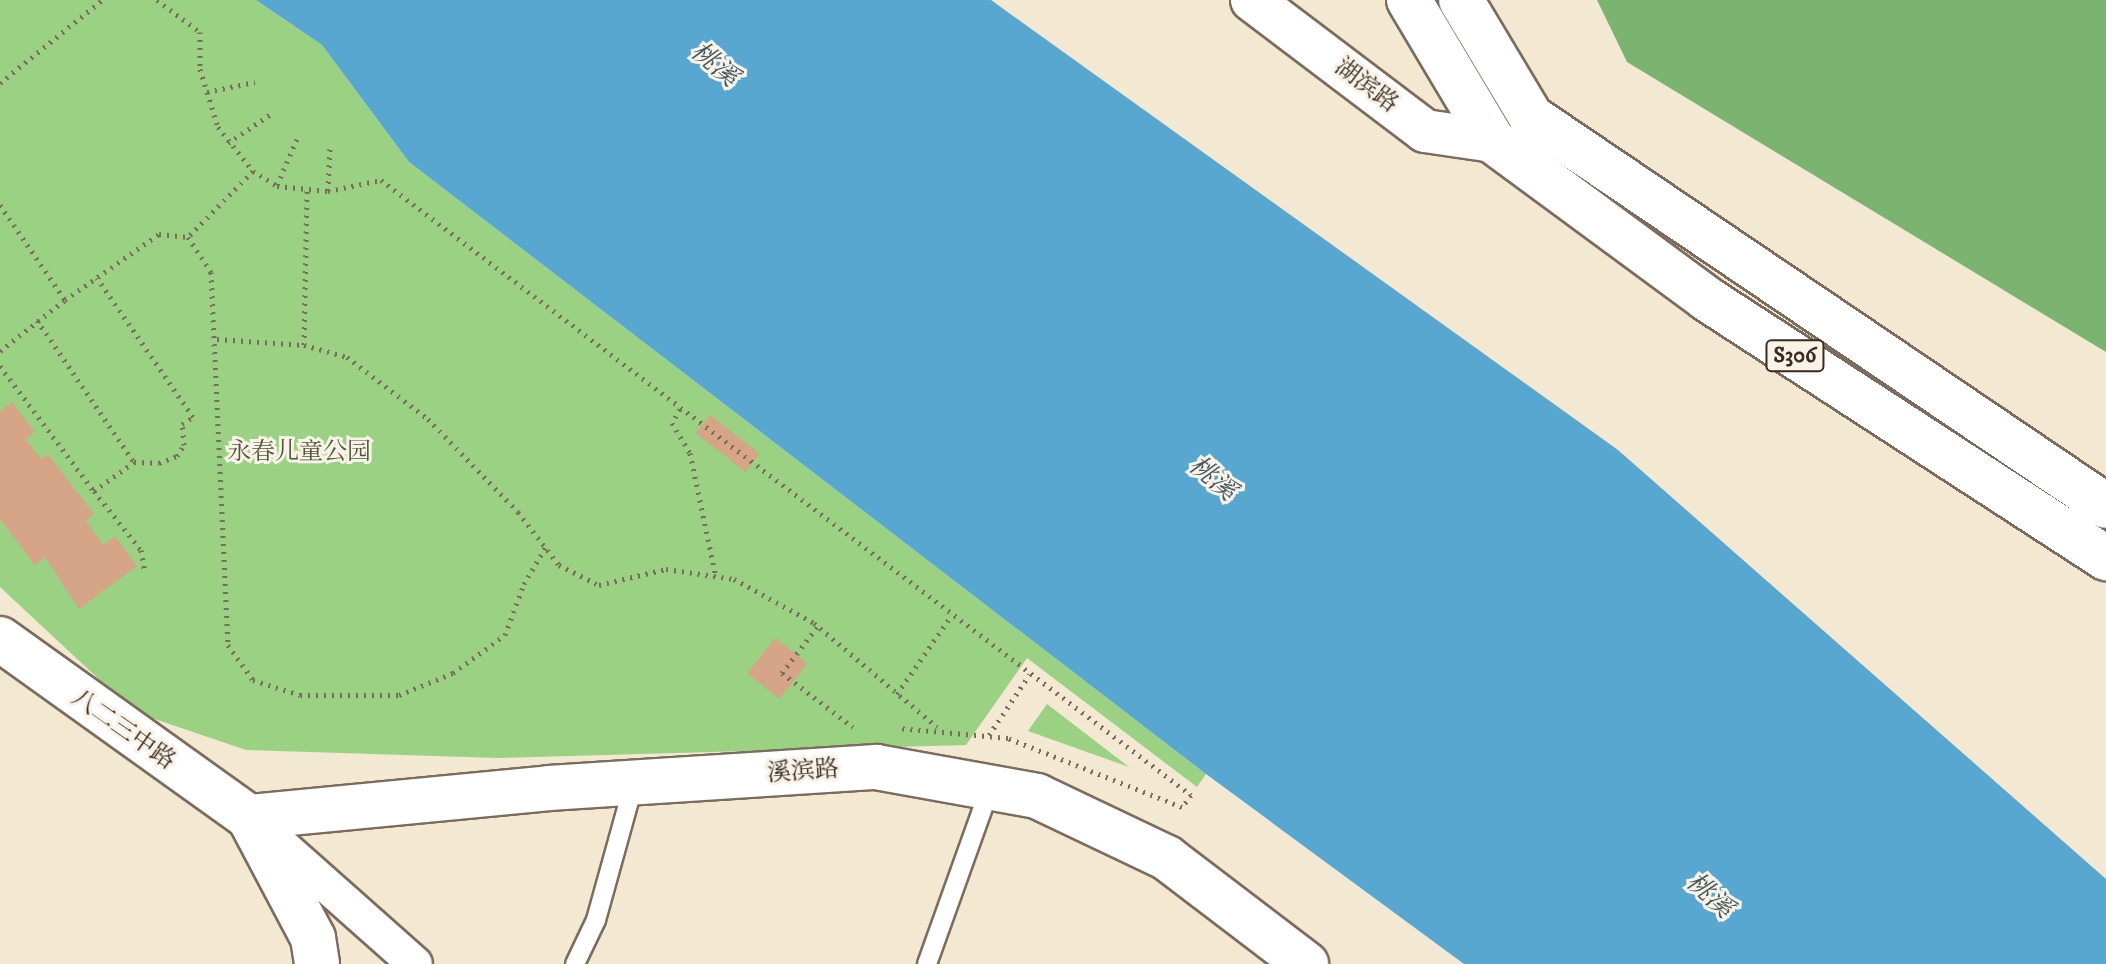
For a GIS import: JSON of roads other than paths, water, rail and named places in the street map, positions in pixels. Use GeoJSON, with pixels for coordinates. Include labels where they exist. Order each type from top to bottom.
{"type":"FeatureCollection","features":[{"type":"Feature","properties":{"kind":"main road","name":"S306"},"geometry":{"type":"LineString","coordinates":[[1409,0],[1493,141],[1707,299],[2106,558]]}},
{"type":"Feature","properties":{"kind":"main road","name":"S306"},"geometry":{"type":"LineString","coordinates":[[1461,0],[1531,117],[2106,506]]}},
{"type":"Feature","properties":{"kind":"main road","name":"八二三中路"},"geometry":{"type":"LineString","coordinates":[[0,639],[249,817],[313,938],[317,964]]}},
{"type":"Feature","properties":{"kind":"main road","name":"溪滨路"},"geometry":{"type":"LineString","coordinates":[[249,817],[634,783],[876,767],[1037,796],[1167,858],[1306,964]]}},
{"type":"Feature","properties":{"kind":"street","name":"湖滨路"},"geometry":{"type":"LineString","coordinates":[[1252,0],[1425,131],[1493,141]]}},
{"type":"Feature","properties":{"kind":"street","name":"八二三中路"},"geometry":{"type":"LineString","coordinates":[[249,817],[415,964]]}},
{"type":"Feature","properties":{"kind":"lane"},"geometry":{"type":"LineString","coordinates":[[575,964],[596,920],[634,783]]}},
{"type":"Feature","properties":{"kind":"lane"},"geometry":{"type":"LineString","coordinates":[[927,964],[990,788]]}},
{"type":"Feature","properties":{"kind":"water","name":"桃溪"},"geometry":{"type":"Polygon","coordinates":[[[256,0],[991,0],[1618,450],[2106,879],[2106,964],[1464,964],[1206,774],[409,162],[322,45],[256,0]]]}},
{"type":"Feature","properties":{"kind":"park label","name":"永春儿童公园"},"geometry":{"type":"Point","coordinates":[299,453]}}]}
